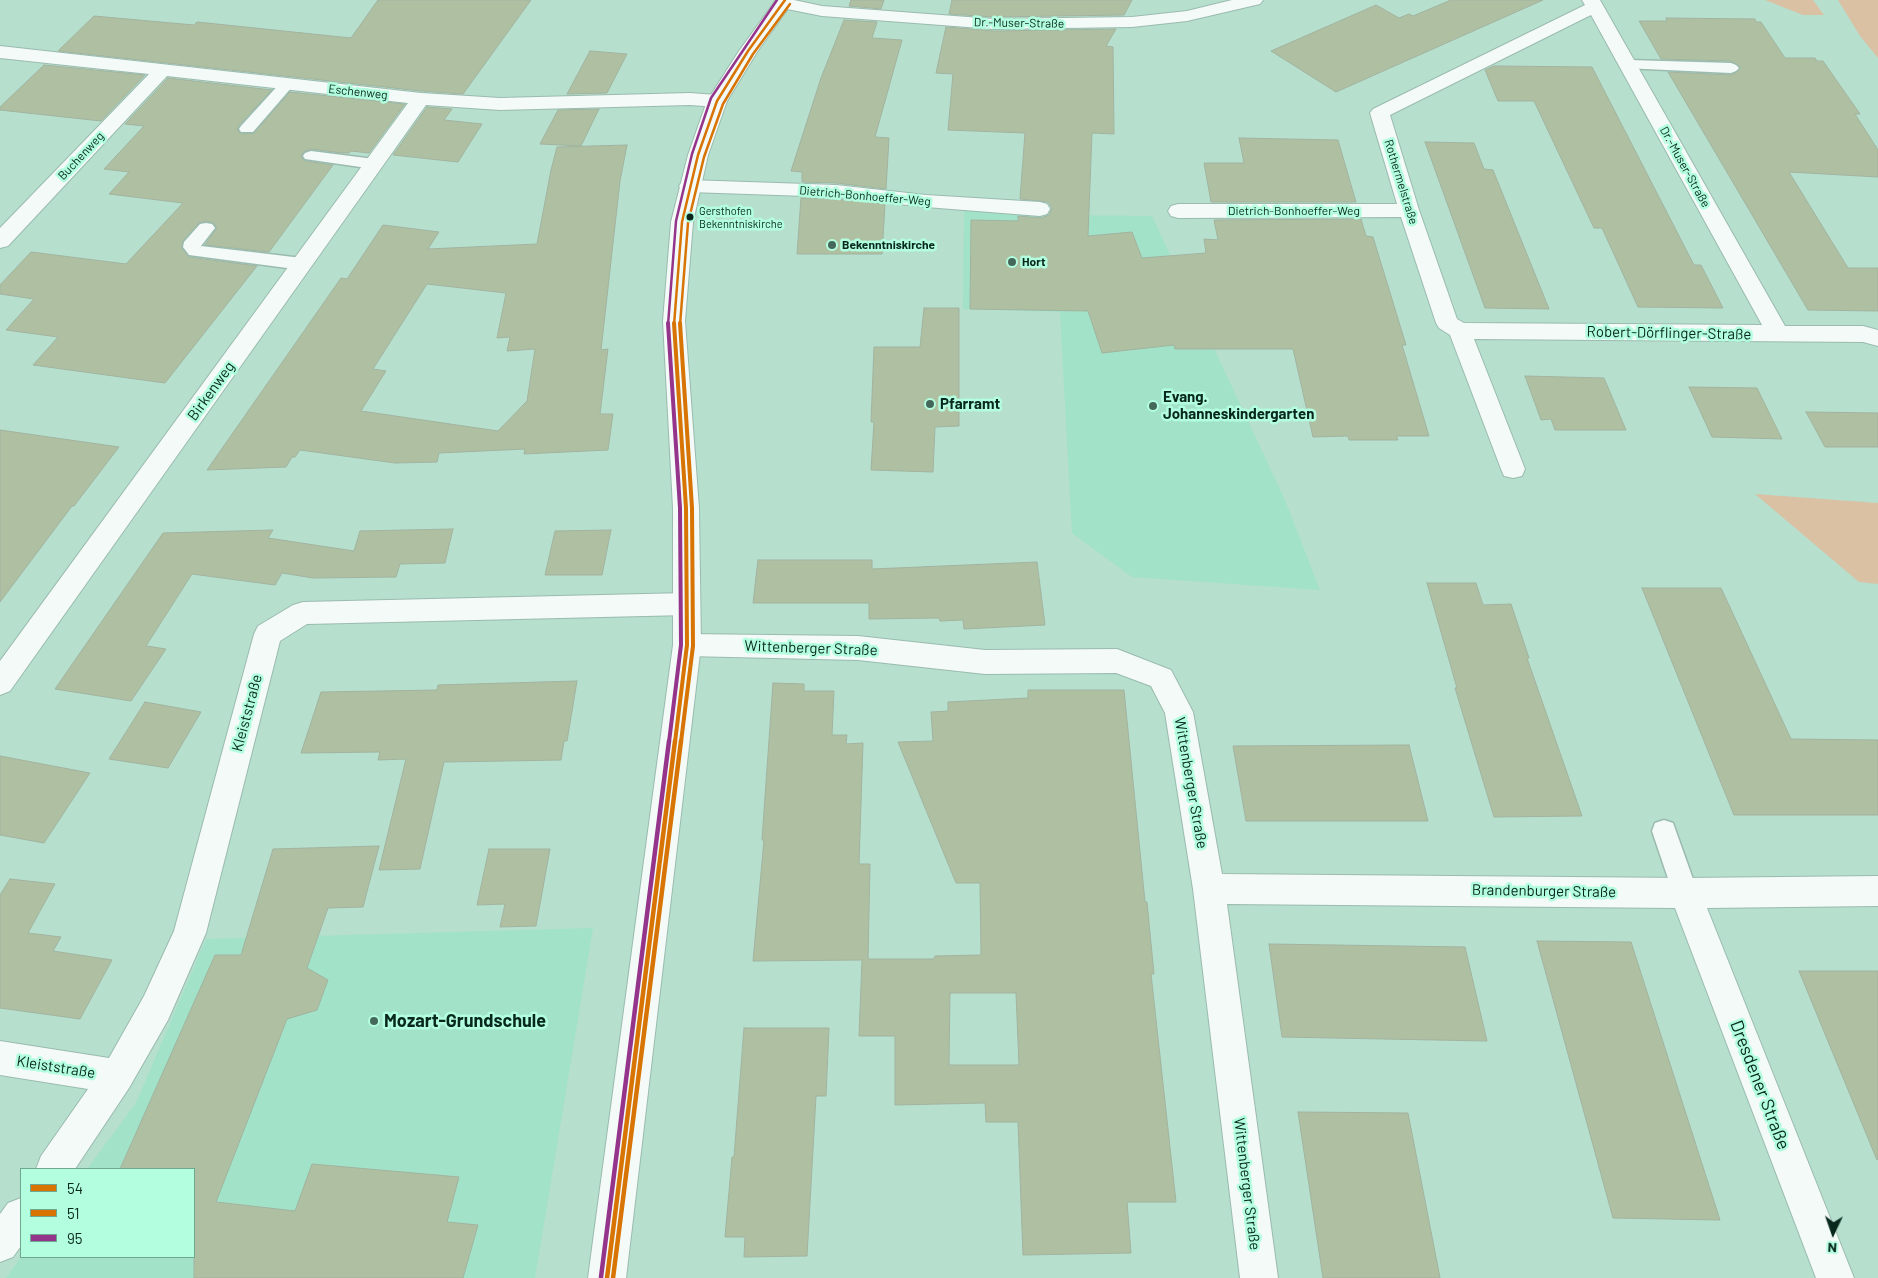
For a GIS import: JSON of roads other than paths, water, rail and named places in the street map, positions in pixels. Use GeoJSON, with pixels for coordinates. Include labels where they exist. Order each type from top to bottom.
{"type":"FeatureCollection","features":[{"type":"Feature","properties":{"kind":"street","name":"Dr.-Muser-Straße"},"geometry":{"type":"LineString","coordinates":[[784,2],[822,10],[994,24],[1117,23],[1187,16],[1227,3],[1254,0]]}},
{"type":"Feature","properties":{"kind":"street"},"geometry":{"type":"LineString","coordinates":[[607,1278],[686,645],[686,508],[674,322],[682,222],[689,186],[701,144],[717,101],[748,51],[784,2]]}},
{"type":"Feature","properties":{"kind":"street","name":"Dr.-Muser-Straße"},"geometry":{"type":"LineString","coordinates":[[1592,3],[1629,65],[1778,334]]}},
{"type":"Feature","properties":{"kind":"street","name":"Rothermelstraße"},"geometry":{"type":"LineString","coordinates":[[1513,469],[1460,331],[1448,323],[1409,210],[1380,113],[1592,3]]}},
{"type":"Feature","properties":{"kind":"street","name":"Eschenweg"},"geometry":{"type":"LineString","coordinates":[[0,52],[421,99],[500,104],[690,99],[717,101]]}},
{"type":"Feature","properties":{"kind":"street","name":"Buchenweg"},"geometry":{"type":"LineString","coordinates":[[0,241],[162,71]]}},
{"type":"Feature","properties":{"kind":"street","name":"Birkenweg"},"geometry":{"type":"LineString","coordinates":[[0,683],[421,99]]}},
{"type":"Feature","properties":{"kind":"street","name":"Dietrich-Bonhoeffer-Weg"},"geometry":{"type":"LineString","coordinates":[[689,186],[836,191],[926,201],[1040,209]]}},
{"type":"Feature","properties":{"kind":"street","name":"Dietrich-Bonhoeffer-Weg"},"geometry":{"type":"LineString","coordinates":[[1178,211],[1409,210]]}},
{"type":"Feature","properties":{"kind":"street","name":"Robert-Dörflinger-Straße"},"geometry":{"type":"LineString","coordinates":[[1460,331],[1863,334],[1878,338]]}},
{"type":"Feature","properties":{"kind":"street","name":"Kleiststraße"},"geometry":{"type":"LineString","coordinates":[[0,1058],[117,1076],[156,1008],[190,933],[268,634],[303,613],[687,604]]}},
{"type":"Feature","properties":{"kind":"street","name":"Wittenberger Straße"},"geometry":{"type":"LineString","coordinates":[[686,645],[858,648],[986,662],[1117,662],[1161,678],[1179,712],[1209,889],[1259,1278]]}},
{"type":"Feature","properties":{"kind":"street","name":"Brandenburger Straße"},"geometry":{"type":"LineString","coordinates":[[1209,889],[1685,893],[1878,891]]}},
{"type":"Feature","properties":{"kind":"street","name":"Dresdener Straße"},"geometry":{"type":"LineString","coordinates":[[1685,893],[1835,1278]]}},
{"type":"Feature","properties":{"kind":"street"},"geometry":{"type":"LineString","coordinates":[[55,1168],[117,1076]]}},
{"type":"Feature","properties":{"kind":"street"},"geometry":{"type":"LineString","coordinates":[[0,1244],[20,1217]]}},
{"type":"Feature","properties":{"kind":"lane"},"geometry":{"type":"LineString","coordinates":[[1629,65],[1731,68]]}},
{"type":"Feature","properties":{"kind":"lane"},"geometry":{"type":"LineString","coordinates":[[247,129],[287,84]]}},
{"type":"Feature","properties":{"kind":"lane"},"geometry":{"type":"LineString","coordinates":[[312,156],[374,164]]}},
{"type":"Feature","properties":{"kind":"lane"},"geometry":{"type":"LineString","coordinates":[[206,228],[193,242],[192,247],[194,251],[302,264]]}},
{"type":"Feature","properties":{"kind":"lane"},"geometry":{"type":"LineString","coordinates":[[1664,831],[1685,893]]}},
{"type":"Feature","properties":{"kind":"place","name":"Gersthofen Bekenntniskirche"},"geometry":{"type":"Point","coordinates":[690,217]}},
{"type":"Feature","properties":{"kind":"place","name":"Bekenntniskirche"},"geometry":{"type":"Point","coordinates":[832,245]}},
{"type":"Feature","properties":{"kind":"place","name":"Hort"},"geometry":{"type":"Point","coordinates":[1012,262]}},
{"type":"Feature","properties":{"kind":"place","name":"Pfarramt"},"geometry":{"type":"Point","coordinates":[930,404]}},
{"type":"Feature","properties":{"kind":"place","name":"Evang. Johanneskindergarten"},"geometry":{"type":"Point","coordinates":[1153,406]}},
{"type":"Feature","properties":{"kind":"place","name":"Mozart-Grundschule"},"geometry":{"type":"Point","coordinates":[374,1021]}}]}
